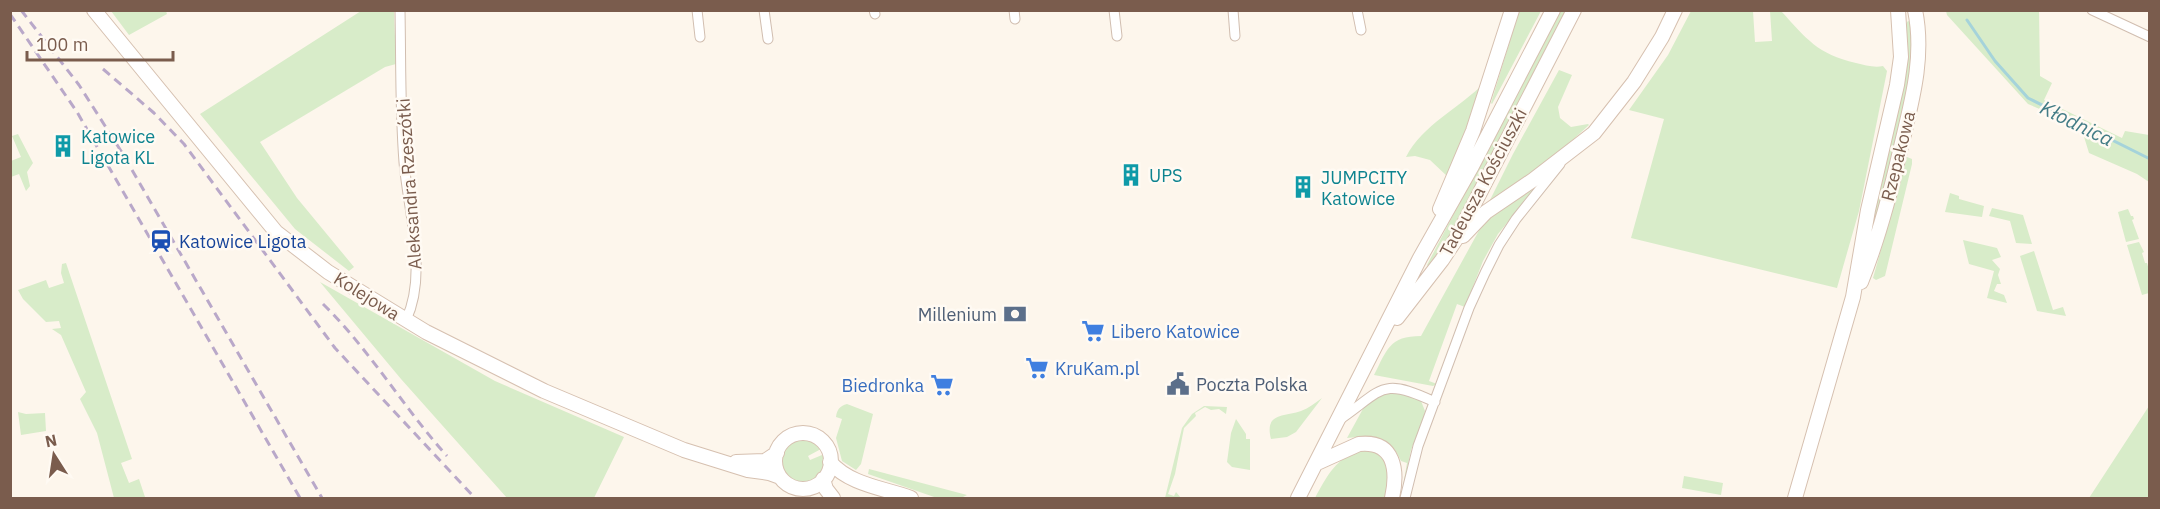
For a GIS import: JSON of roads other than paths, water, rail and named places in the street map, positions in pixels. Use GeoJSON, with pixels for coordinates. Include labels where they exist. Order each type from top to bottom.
{"type":"FeatureCollection","features":[{"type":"Feature","properties":{"kind":"street","name":"Kolejowa"},"geometry":{"type":"LineString","coordinates":[[94,10],[276,232],[328,272],[406,320],[478,359],[575,405],[684,450],[748,470],[780,477]]}},
{"type":"Feature","properties":{"kind":"street","name":"Aleksandra Rzeszótki"},"geometry":{"type":"LineString","coordinates":[[400,10],[404,161],[416,273],[414,301],[406,320]]}},
{"type":"Feature","properties":{"kind":"street"},"geometry":{"type":"LineString","coordinates":[[697,10],[700,37]]}},
{"type":"Feature","properties":{"kind":"street"},"geometry":{"type":"LineString","coordinates":[[764,10],[768,39]]}},
{"type":"Feature","properties":{"kind":"street"},"geometry":{"type":"LineString","coordinates":[[1114,10],[1117,36]]}},
{"type":"Feature","properties":{"kind":"street"},"geometry":{"type":"LineString","coordinates":[[1233,10],[1235,36]]}},
{"type":"Feature","properties":{"kind":"street"},"geometry":{"type":"LineString","coordinates":[[1357,10],[1361,30]]}},
{"type":"Feature","properties":{"kind":"street"},"geometry":{"type":"LineString","coordinates":[[1420,258],[1473,131],[1512,10]]}},
{"type":"Feature","properties":{"kind":"street","name":"Tadeusza Kościuszki"},"geometry":{"type":"LineString","coordinates":[[1298,498],[1420,258],[1472,166],[1553,10]]}},
{"type":"Feature","properties":{"kind":"street","name":"Tadeusza Kościuszki"},"geometry":{"type":"LineString","coordinates":[[1377,344],[1442,260],[1456,238],[1574,10]]}},
{"type":"Feature","properties":{"kind":"street"},"geometry":{"type":"LineString","coordinates":[[1442,260],[1486,212],[1533,180],[1594,133],[1628,91],[1662,37],[1675,10]]}},
{"type":"Feature","properties":{"kind":"street","name":"Rzepakowa"},"geometry":{"type":"LineString","coordinates":[[1795,498],[1853,297],[1868,210],[1900,66],[1901,39],[1898,10]]}},
{"type":"Feature","properties":{"kind":"street","name":"Rzepakowa"},"geometry":{"type":"LineString","coordinates":[[1853,297],[1871,258],[1895,173],[1913,95],[1918,62],[1918,22],[1915,10]]}},
{"type":"Feature","properties":{"kind":"street"},"geometry":{"type":"LineString","coordinates":[[2092,10],[2150,37]]}},
{"type":"Feature","properties":{"kind":"street"},"geometry":{"type":"LineString","coordinates":[[1406,498],[1415,453],[1469,308],[1499,245],[1516,219],[1573,149]]}},
{"type":"Feature","properties":{"kind":"street"},"geometry":{"type":"LineString","coordinates":[[1336,422],[1376,392],[1386,388],[1399,388],[1435,402]]}},
{"type":"Feature","properties":{"kind":"street"},"geometry":{"type":"LineString","coordinates":[[818,498],[805,489],[794,487],[780,477],[776,466],[777,453],[781,444],[788,438],[800,434],[816,437],[825,445],[830,462],[838,471],[848,477],[911,498]]}},
{"type":"Feature","properties":{"kind":"street"},"geometry":{"type":"LineString","coordinates":[[1317,463],[1359,444],[1379,446],[1388,453],[1394,464],[1396,476],[1392,498]]}},
{"type":"Feature","properties":{"kind":"street","name":"Kolejowa"},"geometry":{"type":"LineString","coordinates":[[728,463],[765,461],[777,453]]}},
{"type":"Feature","properties":{"kind":"street"},"geometry":{"type":"LineString","coordinates":[[830,462],[824,479],[826,489],[833,498]]}},
{"type":"Feature","properties":{"kind":"street"},"geometry":{"type":"LineString","coordinates":[[805,489],[815,486],[824,479]]}},
{"type":"Feature","properties":{"kind":"waterway","name":"Kłodnica"},"geometry":{"type":"LineString","coordinates":[[1967,20],[1995,61],[2028,98],[2150,159]]}},
{"type":"Feature","properties":{"kind":"railway"},"geometry":{"type":"LineString","coordinates":[[21,10],[79,85],[121,151],[322,498]]}},
{"type":"Feature","properties":{"kind":"railway"},"geometry":{"type":"LineString","coordinates":[[10,14],[77,112],[300,498]]}},
{"type":"Feature","properties":{"kind":"railway"},"geometry":{"type":"LineString","coordinates":[[103,69],[154,113],[184,144],[335,348],[475,498]]}},
{"type":"Feature","properties":{"kind":"railway"},"geometry":{"type":"LineString","coordinates":[[323,304],[356,340],[447,456]]}},
{"type":"Feature","properties":{"kind":"place","name":"Katowice Ligota KL"},"geometry":{"type":"Point","coordinates":[63,146]}},
{"type":"Feature","properties":{"kind":"place","name":"UPS"},"geometry":{"type":"Point","coordinates":[1131,175]}},
{"type":"Feature","properties":{"kind":"place","name":"JUMPCITY Katowice"},"geometry":{"type":"Point","coordinates":[1303,187]}},
{"type":"Feature","properties":{"kind":"place","name":"Katowice Ligota"},"geometry":{"type":"Point","coordinates":[161,241]}},
{"type":"Feature","properties":{"kind":"place","name":"Millenium"},"geometry":{"type":"Point","coordinates":[1015,314]}},
{"type":"Feature","properties":{"kind":"place","name":"Libero Katowice"},"geometry":{"type":"Point","coordinates":[1093,331]}},
{"type":"Feature","properties":{"kind":"place","name":"KruKam.pl"},"geometry":{"type":"Point","coordinates":[1037,368]}},
{"type":"Feature","properties":{"kind":"place","name":"Poczta Polska"},"geometry":{"type":"Point","coordinates":[1178,384]}},
{"type":"Feature","properties":{"kind":"place","name":"Biedronka"},"geometry":{"type":"Point","coordinates":[942,385]}}]}
